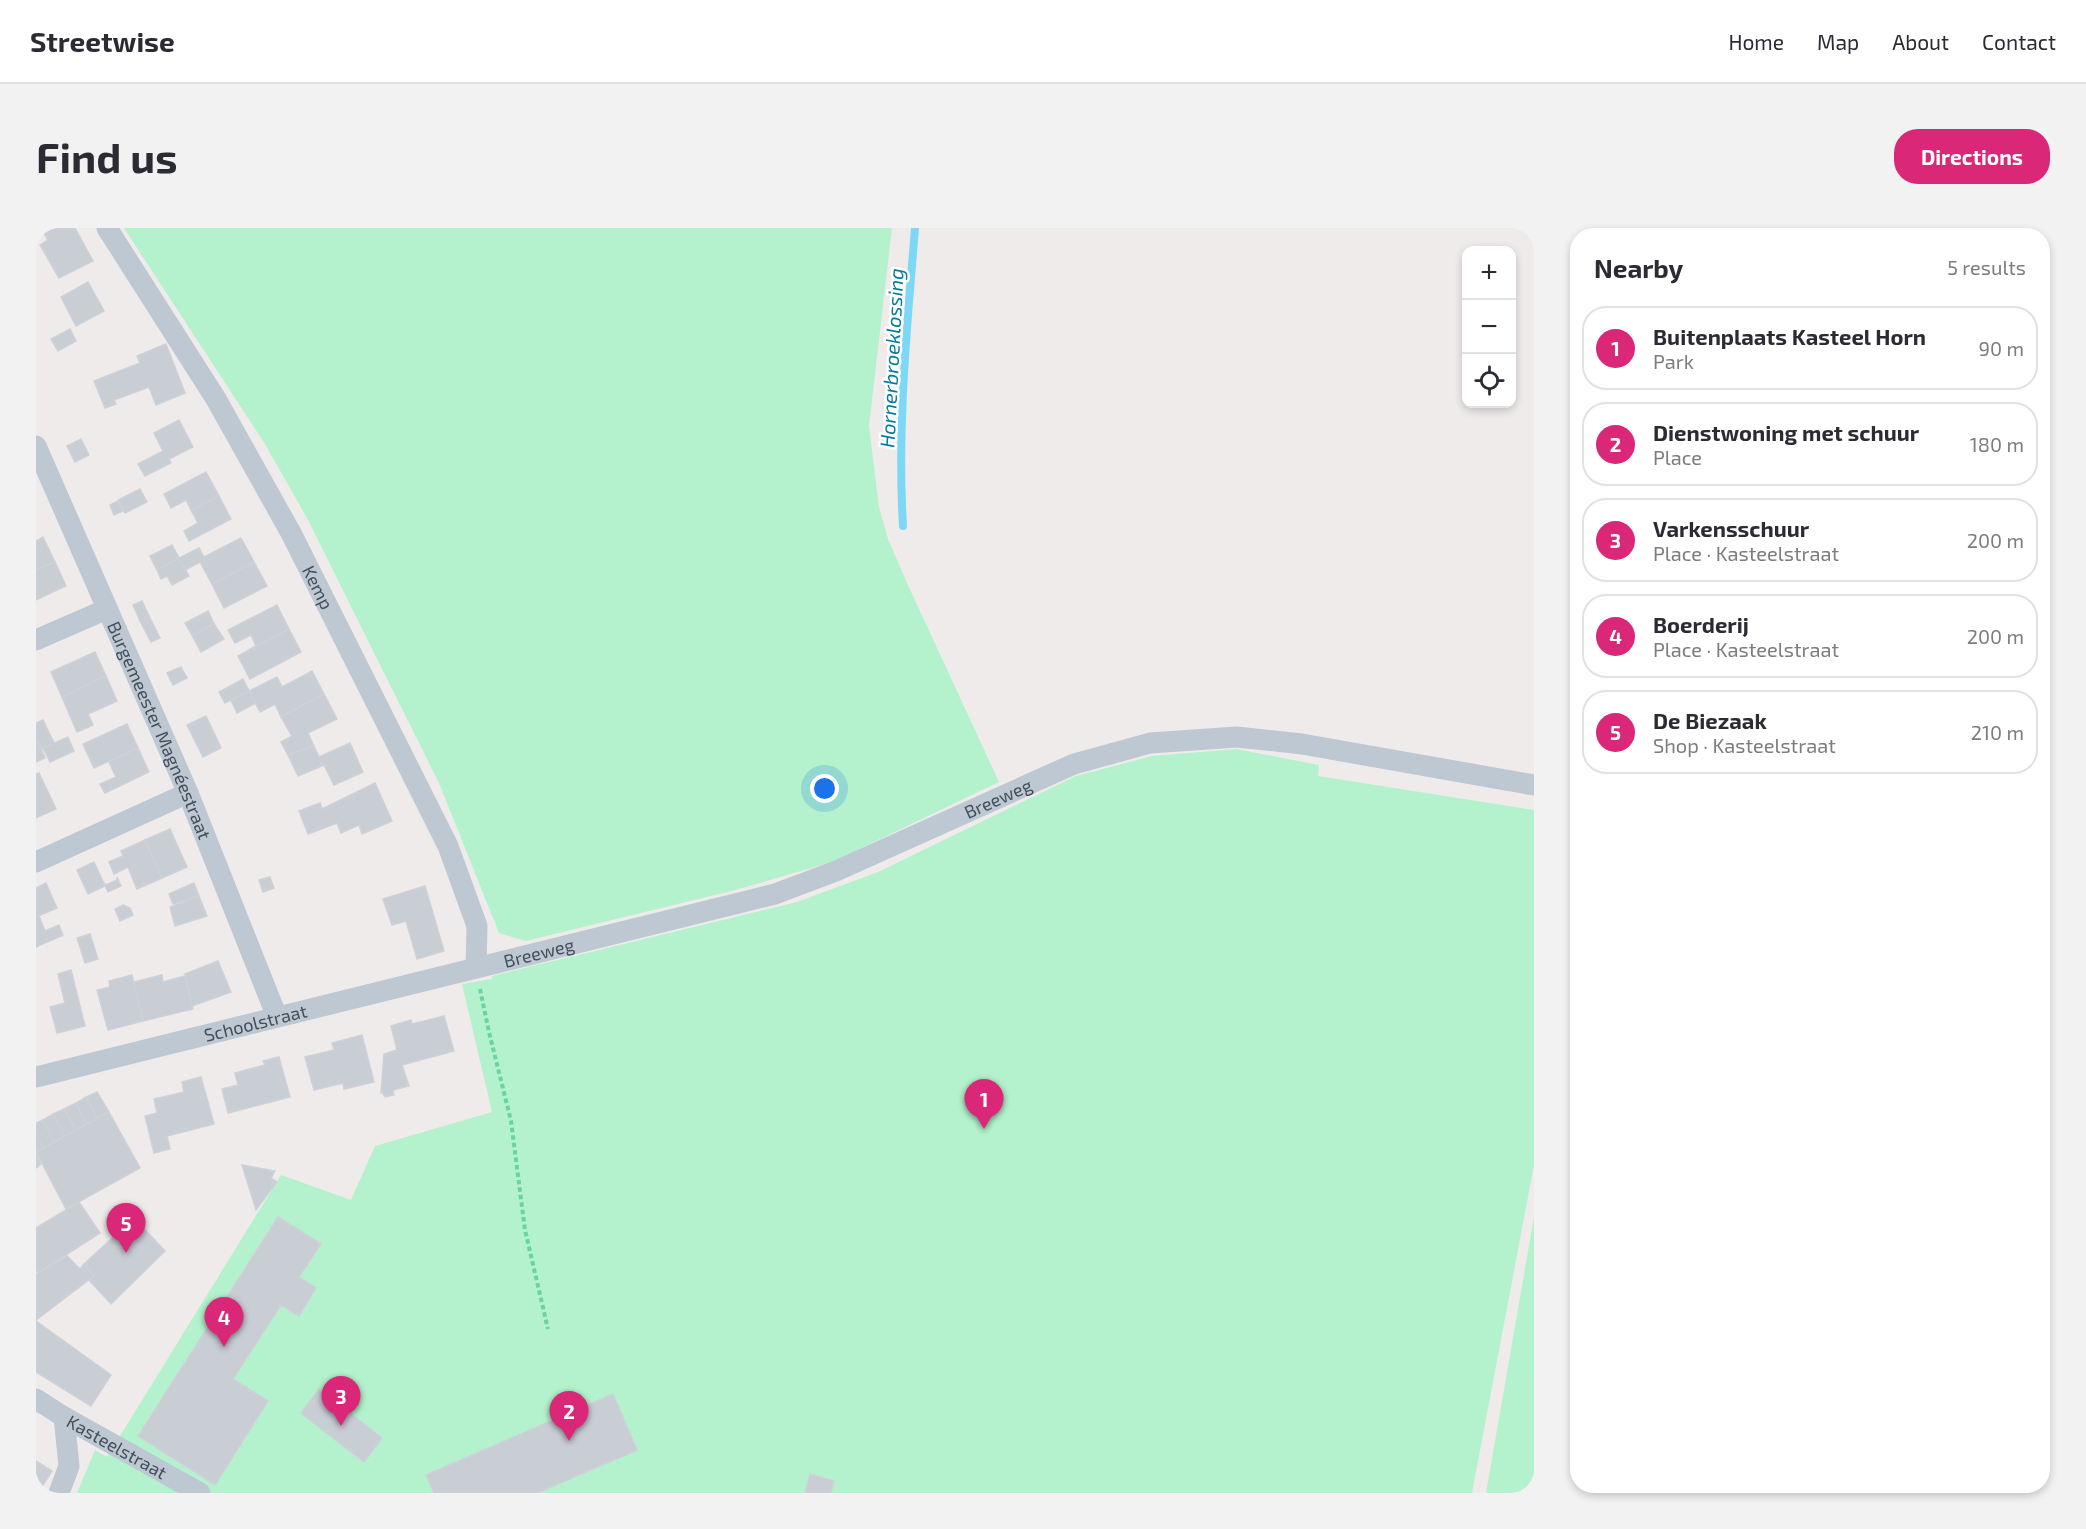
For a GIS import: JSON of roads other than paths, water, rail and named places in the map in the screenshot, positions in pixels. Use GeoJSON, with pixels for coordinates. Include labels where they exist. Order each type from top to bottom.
{"type":"FeatureCollection","features":[{"type":"Feature","properties":{"kind":"street","name":"Kemp"},"geometry":{"type":"LineString","coordinates":[[106,228],[216,399],[291,533],[448,846],[477,926],[476,968]]}},
{"type":"Feature","properties":{"kind":"street","name":"Burgemeester Magnéestraat"},"geometry":{"type":"LineString","coordinates":[[36,446],[188,793],[277,1017]]}},
{"type":"Feature","properties":{"kind":"street"},"geometry":{"type":"LineString","coordinates":[[36,640],[107,609]]}},
{"type":"Feature","properties":{"kind":"street","name":"Breeweg"},"geometry":{"type":"LineString","coordinates":[[476,968],[775,894],[836,871],[1074,765],[1150,743],[1237,737],[1302,744],[1534,785]]}},
{"type":"Feature","properties":{"kind":"street"},"geometry":{"type":"LineString","coordinates":[[36,862],[188,793]]}},
{"type":"Feature","properties":{"kind":"street","name":"Schoolstraat"},"geometry":{"type":"LineString","coordinates":[[37,1074],[476,968]]}},
{"type":"Feature","properties":{"kind":"street","name":"Kasteelstraat"},"geometry":{"type":"LineString","coordinates":[[36,1399],[200,1493]]}},
{"type":"Feature","properties":{"kind":"street"},"geometry":{"type":"LineString","coordinates":[[59,1493],[69,1466],[64,1417]]}},
{"type":"Feature","properties":{"kind":"waterway","name":"Hornerbroeklossing"},"geometry":{"type":"LineString","coordinates":[[903,526],[902,414],[915,228]]}},
{"type":"Feature","properties":{"kind":"place","name":"Buitenplaats Kasteel Horn"},"geometry":{"type":"Point","coordinates":[984,1129]}},
{"type":"Feature","properties":{"kind":"place","name":"De Biezaak"},"geometry":{"type":"Point","coordinates":[126,1253]}},
{"type":"Feature","properties":{"kind":"place","name":"Boerderij"},"geometry":{"type":"Point","coordinates":[224,1347]}},
{"type":"Feature","properties":{"kind":"place","name":"Varkensschuur"},"geometry":{"type":"Point","coordinates":[341,1426]}},
{"type":"Feature","properties":{"kind":"place","name":"Dienstwoning met schuur"},"geometry":{"type":"Point","coordinates":[569,1441]}}]}
